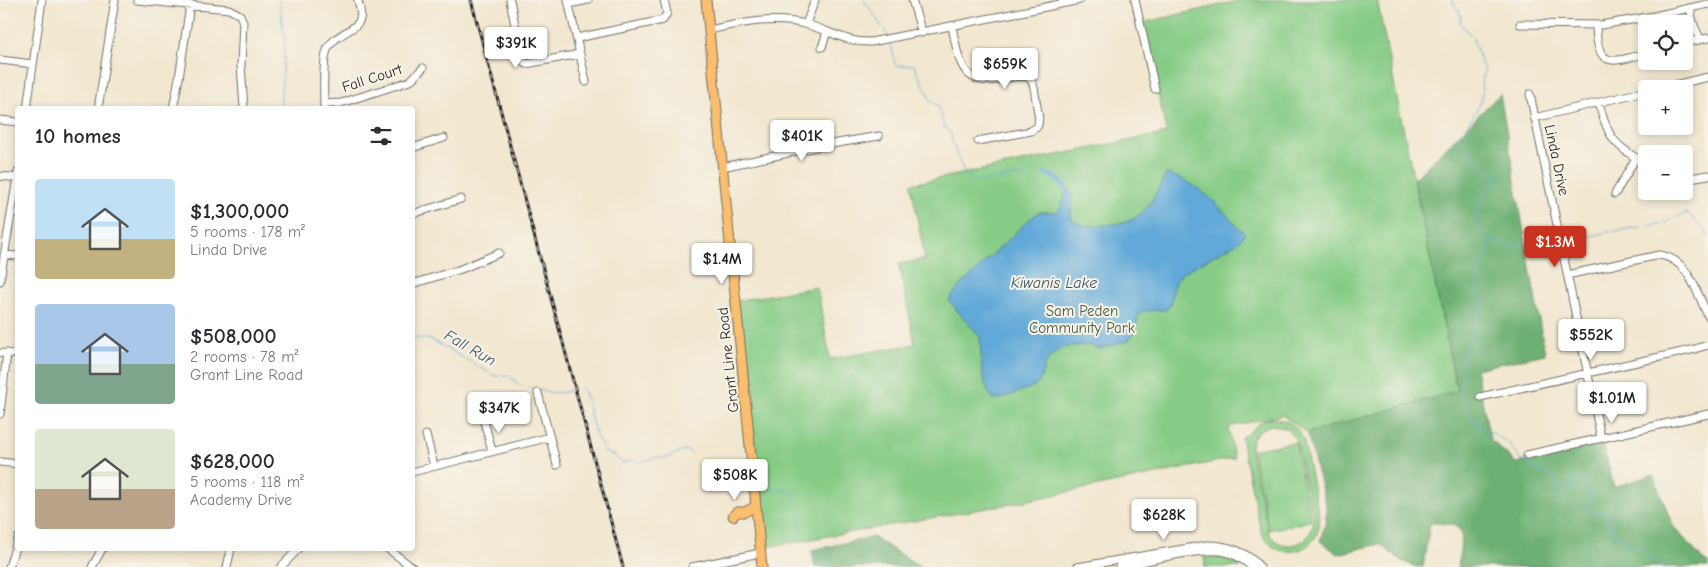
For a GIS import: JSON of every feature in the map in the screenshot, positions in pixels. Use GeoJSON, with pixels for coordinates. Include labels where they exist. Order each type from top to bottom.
{"type":"FeatureCollection","features":[{"type":"Feature","properties":{"kind":"main road","name":"Grant Line Road"},"geometry":{"type":"LineString","coordinates":[[706,0],[762,567]]}},
{"type":"Feature","properties":{"kind":"main road"},"geometry":{"type":"LineString","coordinates":[[733,516],[736,513],[746,512],[756,506]]}},
{"type":"Feature","properties":{"kind":"street"},"geometry":{"type":"LineString","coordinates":[[27,106],[42,0]]}},
{"type":"Feature","properties":{"kind":"street"},"geometry":{"type":"LineString","coordinates":[[98,106],[115,0]]}},
{"type":"Feature","properties":{"kind":"street"},"geometry":{"type":"LineString","coordinates":[[137,0],[193,4],[233,10],[242,18],[241,76],[244,106]]}},
{"type":"Feature","properties":{"kind":"street"},"geometry":{"type":"LineString","coordinates":[[324,106],[327,49],[340,34],[354,28],[360,21],[358,0]]}},
{"type":"Feature","properties":{"kind":"street"},"geometry":{"type":"LineString","coordinates":[[510,0],[522,60],[526,64],[580,54]]}},
{"type":"Feature","properties":{"kind":"street"},"geometry":{"type":"LineString","coordinates":[[586,82],[569,2],[588,0]]}},
{"type":"Feature","properties":{"kind":"street"},"geometry":{"type":"LineString","coordinates":[[577,38],[663,20],[667,12],[664,0]]}},
{"type":"Feature","properties":{"kind":"street"},"geometry":{"type":"LineString","coordinates":[[806,24],[815,0]]}},
{"type":"Feature","properties":{"kind":"street"},"geometry":{"type":"LineString","coordinates":[[912,0],[922,33]]}},
{"type":"Feature","properties":{"kind":"street"},"geometry":{"type":"LineString","coordinates":[[709,30],[771,20],[785,20],[806,24],[845,39],[864,43],[952,27],[1067,1],[1080,0]]}},
{"type":"Feature","properties":{"kind":"street"},"geometry":{"type":"LineString","coordinates":[[1135,0],[1155,89]]}},
{"type":"Feature","properties":{"kind":"street"},"geometry":{"type":"LineString","coordinates":[[174,106],[193,4]]}},
{"type":"Feature","properties":{"kind":"street"},"geometry":{"type":"LineString","coordinates":[[1520,24],[1596,26],[1615,24],[1708,4]]}},
{"type":"Feature","properties":{"kind":"street"},"geometry":{"type":"LineString","coordinates":[[1690,8],[1693,24],[1704,38]]}},
{"type":"Feature","properties":{"kind":"street"},"geometry":{"type":"LineString","coordinates":[[1596,26],[1598,48],[1607,59],[1623,59],[1638,55]]}},
{"type":"Feature","properties":{"kind":"street"},"geometry":{"type":"LineString","coordinates":[[952,27],[962,64],[971,76],[981,80],[992,81],[1025,76],[1030,79],[1033,85],[1039,120],[1038,128],[978,141]]}},
{"type":"Feature","properties":{"kind":"street"},"geometry":{"type":"LineString","coordinates":[[822,47],[827,32]]}},
{"type":"Feature","properties":{"kind":"street"},"geometry":{"type":"LineString","coordinates":[[0,60],[33,64]]}},
{"type":"Feature","properties":{"kind":"street","name":"Fall Court"},"geometry":{"type":"LineString","coordinates":[[327,106],[410,81],[423,68]]}},
{"type":"Feature","properties":{"kind":"street"},"geometry":{"type":"LineString","coordinates":[[1693,81],[1708,77]]}},
{"type":"Feature","properties":{"kind":"street","name":"Linda Drive"},"geometry":{"type":"LineString","coordinates":[[1530,94],[1601,438]]}},
{"type":"Feature","properties":{"kind":"street"},"geometry":{"type":"LineString","coordinates":[[1534,118],[1638,94]]}},
{"type":"Feature","properties":{"kind":"street"},"geometry":{"type":"LineString","coordinates":[[1599,103],[1603,120],[1611,137],[1617,144],[1636,158],[1615,194]]}},
{"type":"Feature","properties":{"kind":"street"},"geometry":{"type":"LineString","coordinates":[[0,120],[15,122]]}},
{"type":"Feature","properties":{"kind":"street"},"geometry":{"type":"LineString","coordinates":[[722,167],[879,136]]}},
{"type":"Feature","properties":{"kind":"street"},"geometry":{"type":"LineString","coordinates":[[415,147],[444,138]]}},
{"type":"Feature","properties":{"kind":"street"},"geometry":{"type":"LineString","coordinates":[[1693,177],[1708,175]]}},
{"type":"Feature","properties":{"kind":"street"},"geometry":{"type":"LineString","coordinates":[[0,176],[15,176]]}},
{"type":"Feature","properties":{"kind":"street"},"geometry":{"type":"LineString","coordinates":[[0,281],[4,255],[3,239],[15,185]]}},
{"type":"Feature","properties":{"kind":"street"},"geometry":{"type":"LineString","coordinates":[[415,213],[461,199]]}},
{"type":"Feature","properties":{"kind":"street"},"geometry":{"type":"LineString","coordinates":[[415,283],[461,269],[499,253]]}},
{"type":"Feature","properties":{"kind":"street"},"geometry":{"type":"LineString","coordinates":[[4,255],[15,256]]}},
{"type":"Feature","properties":{"kind":"street"},"geometry":{"type":"LineString","coordinates":[[1567,275],[1659,255],[1670,257],[1678,261],[1685,270],[1708,316]]}},
{"type":"Feature","properties":{"kind":"street"},"geometry":{"type":"LineString","coordinates":[[1480,397],[1691,350],[1708,344]]}},
{"type":"Feature","properties":{"kind":"street"},"geometry":{"type":"LineString","coordinates":[[0,414],[3,353]]}},
{"type":"Feature","properties":{"kind":"street"},"geometry":{"type":"LineString","coordinates":[[538,393],[557,466]]}},
{"type":"Feature","properties":{"kind":"street"},"geometry":{"type":"LineString","coordinates":[[1527,455],[1708,414]]}},
{"type":"Feature","properties":{"kind":"street"},"geometry":{"type":"LineString","coordinates":[[484,421],[492,452]]}},
{"type":"Feature","properties":{"kind":"street"},"geometry":{"type":"LineString","coordinates":[[426,435],[434,466]]}},
{"type":"Feature","properties":{"kind":"street"},"geometry":{"type":"LineString","coordinates":[[415,471],[550,437]]}},
{"type":"Feature","properties":{"kind":"street"},"geometry":{"type":"LineString","coordinates":[[0,462],[15,464]]}},
{"type":"Feature","properties":{"kind":"street"},"geometry":{"type":"LineString","coordinates":[[1077,567],[1207,545],[1220,545],[1246,554],[1260,567]]}},
{"type":"Feature","properties":{"kind":"street"},"geometry":{"type":"LineString","coordinates":[[9,567],[15,548]]}},
{"type":"Feature","properties":{"kind":"street"},"geometry":{"type":"LineString","coordinates":[[1119,567],[1214,550],[1234,554],[1252,567]]}},
{"type":"Feature","properties":{"kind":"street"},"geometry":{"type":"LineString","coordinates":[[92,567],[101,551]]}},
{"type":"Feature","properties":{"kind":"street"},"geometry":{"type":"LineString","coordinates":[[226,567],[230,551]]}},
{"type":"Feature","properties":{"kind":"street"},"geometry":{"type":"LineString","coordinates":[[281,567],[296,551]]}},
{"type":"Feature","properties":{"kind":"street"},"geometry":{"type":"LineString","coordinates":[[391,551],[412,567]]}},
{"type":"Feature","properties":{"kind":"street"},"geometry":{"type":"LineString","coordinates":[[692,567],[760,553]]}},
{"type":"Feature","properties":{"kind":"green space","name":"Sam Peden Community Park"},"geometry":{"type":"Polygon","coordinates":[[[1242,0],[1377,0],[1457,391],[1307,433],[1282,415],[1228,427],[1234,458],[1010,504],[766,547],[735,301],[817,287],[830,359],[915,344],[899,264],[925,259],[911,184],[1167,133],[1142,23],[1242,0]]]}},
{"type":"Feature","properties":{"kind":"green space"},"geometry":{"type":"Polygon","coordinates":[[[1500,94],[1545,354],[1476,369],[1490,439],[1516,463],[1603,444],[1614,487],[1653,475],[1673,526],[1703,560],[1708,563],[1708,567],[1458,567],[1462,534],[1457,527],[1444,523],[1430,523],[1423,567],[1405,562],[1380,544],[1338,554],[1320,541],[1326,521],[1326,505],[1307,433],[1457,391],[1414,179],[1500,94]]]}},
{"type":"Feature","properties":{"kind":"green space"},"geometry":{"type":"Polygon","coordinates":[[[1280,419],[1286,421],[1299,431],[1304,442],[1319,516],[1318,529],[1313,540],[1305,547],[1296,551],[1285,551],[1275,548],[1266,540],[1260,528],[1241,437],[1263,421],[1280,419]],[[1273,425],[1263,428],[1251,443],[1251,454],[1269,534],[1282,544],[1290,545],[1304,540],[1312,527],[1313,518],[1296,440],[1287,429],[1273,425]]]}},
{"type":"Feature","properties":{"kind":"green space"},"geometry":{"type":"Polygon","coordinates":[[[1295,442],[1311,521],[1269,530],[1252,450],[1295,442]]]}},
{"type":"Feature","properties":{"kind":"green space"},"geometry":{"type":"Polygon","coordinates":[[[873,537],[921,567],[815,567],[812,550],[873,537]]]}},
{"type":"Feature","properties":{"kind":"green space"},"geometry":{"type":"Polygon","coordinates":[[[1204,557],[1225,558],[1242,567],[1205,567],[1204,557]]]}},
{"type":"Feature","properties":{"kind":"water","name":"Kiwanis Lake"},"geometry":{"type":"Polygon","coordinates":[[[1166,174],[1193,185],[1215,203],[1245,233],[1237,243],[1182,273],[1174,285],[1171,305],[1165,310],[1143,311],[1138,315],[1135,329],[1128,341],[1098,349],[1093,346],[1084,345],[1069,346],[1059,350],[1048,360],[1037,385],[1001,399],[993,399],[988,392],[982,373],[980,337],[949,301],[956,290],[1032,217],[1040,212],[1057,212],[1069,189],[1072,194],[1071,219],[1075,222],[1090,226],[1121,223],[1131,220],[1143,212],[1166,174]]]}},
{"type":"Feature","properties":{"kind":"waterway","name":"Fall Run"},"geometry":{"type":"LineString","coordinates":[[279,0],[285,41],[280,106]]}},
{"type":"Feature","properties":{"kind":"waterway"},"geometry":{"type":"LineString","coordinates":[[864,0],[887,34]]}},
{"type":"Feature","properties":{"kind":"waterway"},"geometry":{"type":"LineString","coordinates":[[1452,0],[1461,15],[1460,23],[1472,36],[1485,73],[1482,80],[1481,101],[1459,136],[1463,145],[1475,154],[1478,166],[1497,172],[1499,180],[1485,195],[1478,207],[1477,221],[1479,227],[1488,238],[1489,243],[1488,251],[1478,273],[1480,277],[1475,286],[1483,305],[1473,336],[1465,348],[1459,365],[1463,376],[1459,391],[1475,423],[1509,443],[1520,459],[1531,465],[1535,471],[1544,472],[1554,479],[1558,488],[1563,493],[1570,490],[1574,481],[1578,478],[1583,481],[1590,491],[1586,507],[1595,513],[1608,512],[1608,521],[1613,533],[1625,537],[1632,546],[1645,551],[1649,557],[1664,567]]}},
{"type":"Feature","properties":{"kind":"waterway"},"geometry":{"type":"LineString","coordinates":[[891,44],[895,64],[898,66],[914,65],[932,103],[938,105],[944,127],[951,133],[952,142],[965,175],[978,182],[1028,175]]}},
{"type":"Feature","properties":{"kind":"waterway"},"geometry":{"type":"LineString","coordinates":[[1045,173],[1060,182],[1067,191]]}},
{"type":"Feature","properties":{"kind":"waterway"},"geometry":{"type":"LineString","coordinates":[[1566,243],[1607,232],[1667,223],[1687,213],[1706,231],[1708,237]]}},
{"type":"Feature","properties":{"kind":"waterway"},"geometry":{"type":"LineString","coordinates":[[1490,243],[1495,240],[1512,247],[1519,244],[1532,249],[1557,244]]}},
{"type":"Feature","properties":{"kind":"waterway","name":"Fall Run"},"geometry":{"type":"LineString","coordinates":[[415,337],[432,340],[495,376],[509,376],[519,385],[553,393],[571,390]]}},
{"type":"Feature","properties":{"kind":"waterway","name":"Fall Run"},"geometry":{"type":"LineString","coordinates":[[581,387],[601,445],[606,453],[614,455],[622,463],[633,460],[640,462],[655,457],[666,458],[686,450],[692,453]]}},
{"type":"Feature","properties":{"kind":"waterway","name":"Fall Run"},"geometry":{"type":"LineString","coordinates":[[722,469],[745,478]]}},
{"type":"Feature","properties":{"kind":"waterway","name":"Fall Run"},"geometry":{"type":"LineString","coordinates":[[761,477],[770,488],[793,492],[797,505]]}},
{"type":"Feature","properties":{"kind":"waterway","name":"Fall Run"},"geometry":{"type":"LineString","coordinates":[[799,513],[803,537]]}},
{"type":"Feature","properties":{"kind":"waterway","name":"Fall Run"},"geometry":{"type":"LineString","coordinates":[[810,552],[823,561],[826,567]]}},
{"type":"Feature","properties":{"kind":"railway"},"geometry":{"type":"LineString","coordinates":[[471,0],[623,567]]}}]}
